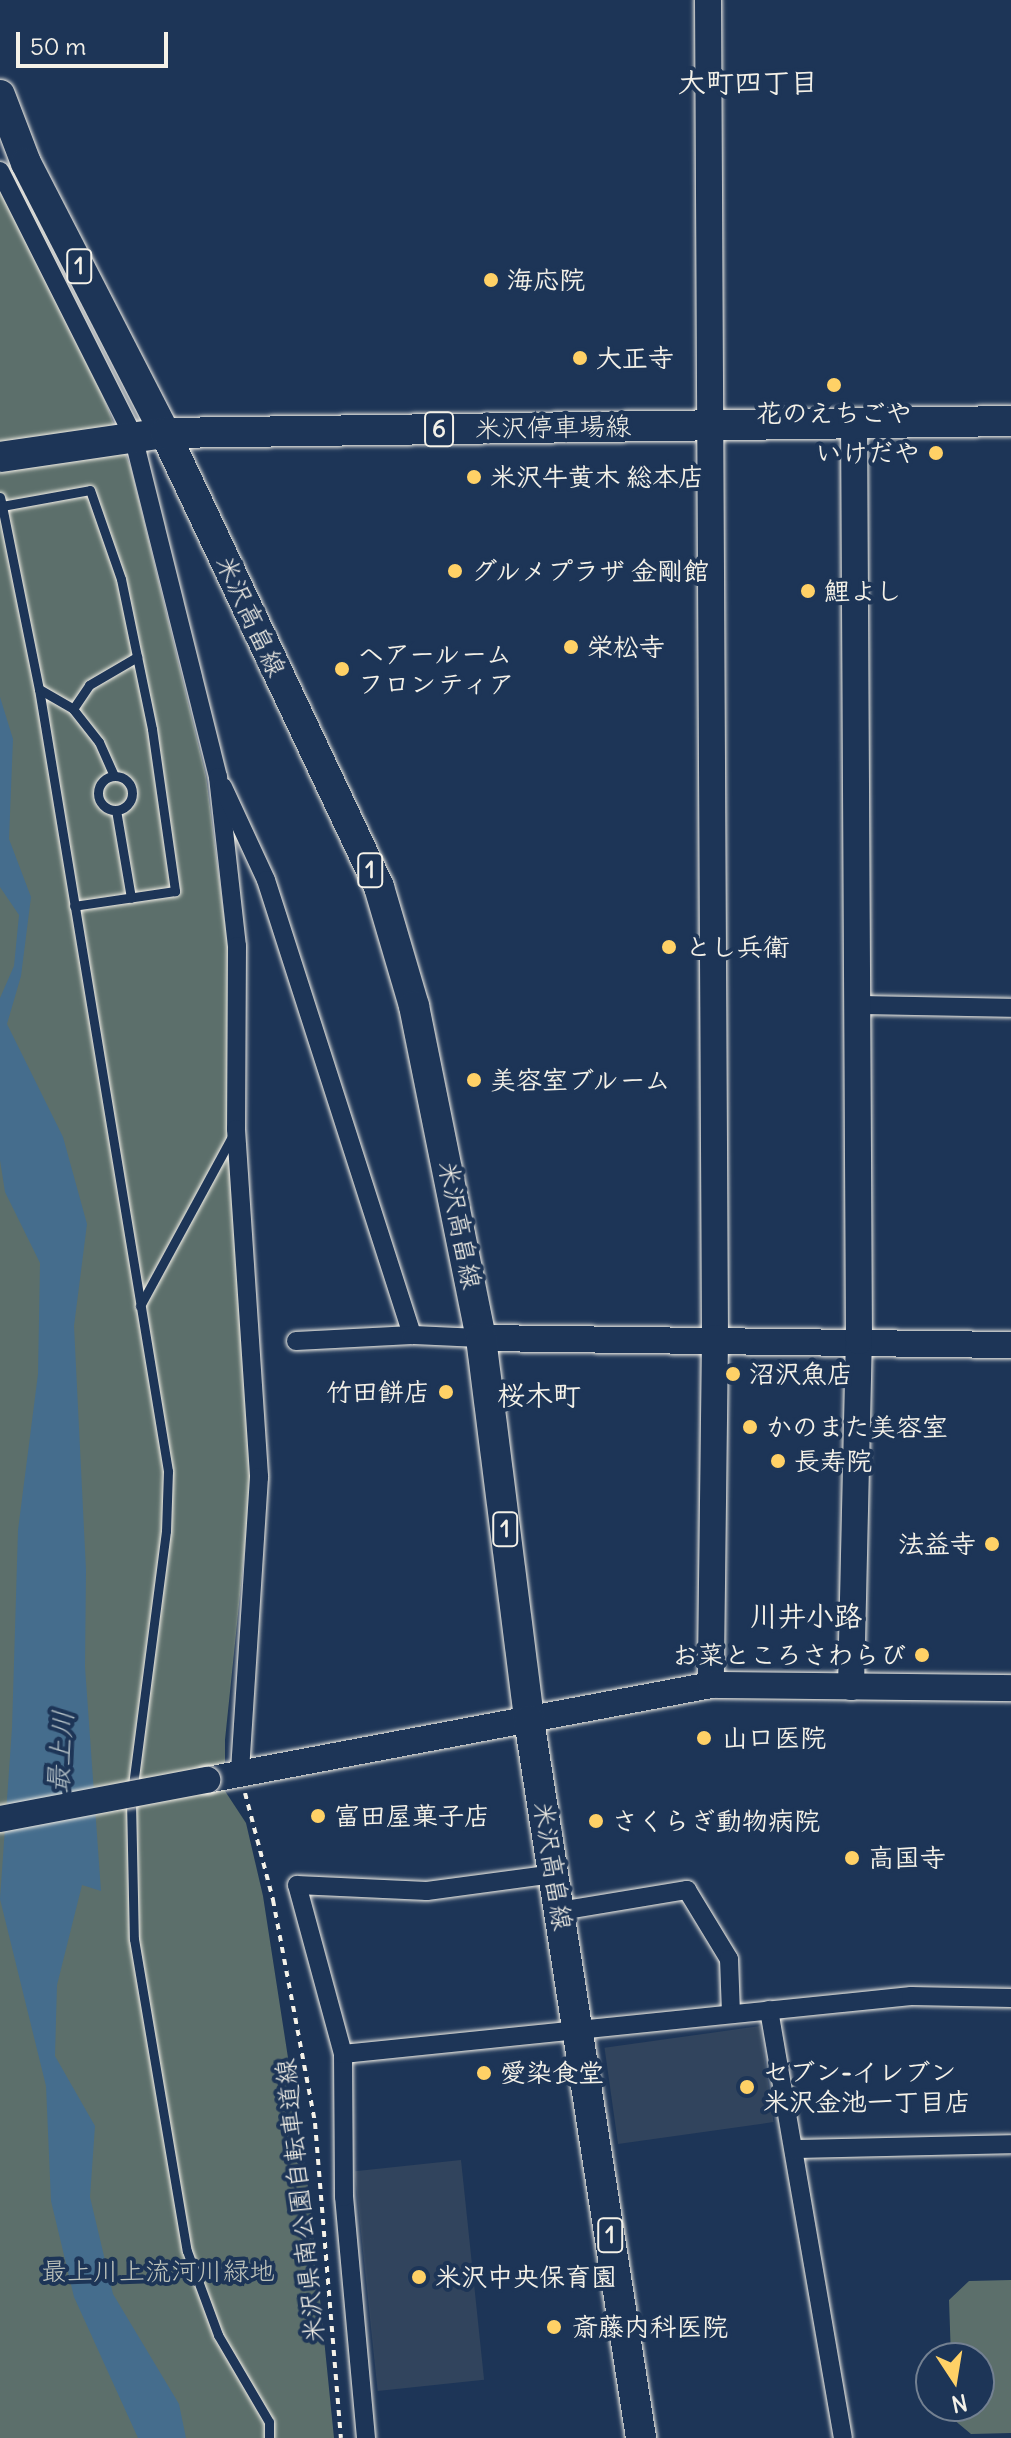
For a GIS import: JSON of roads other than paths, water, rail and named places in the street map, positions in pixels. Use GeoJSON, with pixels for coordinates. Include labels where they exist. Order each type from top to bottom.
{"type":"FeatureCollection","features":[{"type":"Feature","properties":{"kind":"main road","name":"米沢高畠線"},"geometry":{"type":"LineString","coordinates":[[0,95],[26,163],[165,433],[379,887],[414,1006],[481,1338],[529,1720],[641,2438]]}},
{"type":"Feature","properties":{"kind":"main road","name":"米沢停車場線"},"geometry":{"type":"LineString","coordinates":[[0,457],[165,433],[1011,421]]}},
{"type":"Feature","properties":{"kind":"street"},"geometry":{"type":"LineString","coordinates":[[708,0],[714,424],[715,1338],[711,1685]]}},
{"type":"Feature","properties":{"kind":"street"},"geometry":{"type":"LineString","coordinates":[[0,171],[118,438],[218,777],[266,880],[412,1335]]}},
{"type":"Feature","properties":{"kind":"street"},"geometry":{"type":"LineString","coordinates":[[851,1687],[859,1341],[854,422]]}},
{"type":"Feature","properties":{"kind":"street"},"geometry":{"type":"LineString","coordinates":[[218,777],[237,946],[236,1129],[259,1477],[240,1774]]}},
{"type":"Feature","properties":{"kind":"street"},"geometry":{"type":"LineString","coordinates":[[858,1005],[1011,1008]]}},
{"type":"Feature","properties":{"kind":"street"},"geometry":{"type":"LineString","coordinates":[[296,1341],[412,1335],[1011,1345]]}},
{"type":"Feature","properties":{"kind":"street"},"geometry":{"type":"LineString","coordinates":[[0,1819],[711,1685],[1011,1688]]}},
{"type":"Feature","properties":{"kind":"street"},"geometry":{"type":"LineString","coordinates":[[366,2438],[344,2197],[343,2054],[297,1885],[427,1891],[555,1874]]}},
{"type":"Feature","properties":{"kind":"street"},"geometry":{"type":"LineString","coordinates":[[560,1911],[687,1890],[729,1959],[731,2014]]}},
{"type":"Feature","properties":{"kind":"street"},"geometry":{"type":"LineString","coordinates":[[343,2054],[911,1996],[1011,1998]]}},
{"type":"Feature","properties":{"kind":"street"},"geometry":{"type":"LineString","coordinates":[[769,2010],[843,2438]]}},
{"type":"Feature","properties":{"kind":"street"},"geometry":{"type":"LineString","coordinates":[[795,2149],[1011,2144]]}},
{"type":"Feature","properties":{"kind":"lane"},"geometry":{"type":"LineString","coordinates":[[74,906],[175,891],[137,657],[121,579],[90,490],[1,502],[39,689],[74,906],[168,1471],[166,1531],[131,1801],[134,1939],[187,2251],[218,2335],[269,2422],[269,2438]]}},
{"type":"Feature","properties":{"kind":"lane"},"geometry":{"type":"LineString","coordinates":[[73,709],[89,685],[137,657]]}},
{"type":"Feature","properties":{"kind":"lane"},"geometry":{"type":"LineString","coordinates":[[39,689],[73,709],[99,742],[114,776]]}},
{"type":"Feature","properties":{"kind":"lane"},"geometry":{"type":"LineString","coordinates":[[114,776],[126,780],[132,792],[128,805],[116,810],[104,806],[98,794],[102,782],[114,776]]}},
{"type":"Feature","properties":{"kind":"lane"},"geometry":{"type":"LineString","coordinates":[[116,810],[131,898]]}},
{"type":"Feature","properties":{"kind":"lane"},"geometry":{"type":"LineString","coordinates":[[140,1306],[236,1129]]}},
{"type":"Feature","properties":{"kind":"water","name":"最上川"},"geometry":{"type":"Polygon","coordinates":[[[0,697],[13,739],[9,839],[31,897],[21,976],[7,1024],[63,1137],[87,1224],[74,1326],[86,1570],[85,1667],[101,1891],[82,1885],[57,1985],[55,2056],[95,2126],[90,2197],[113,2294],[179,2404],[186,2438],[138,2438],[74,2297],[51,2201],[46,2086],[0,1899],[12,1728],[18,1530],[38,1374],[40,1263],[5,1192],[0,1160],[0,998],[14,966],[19,915],[0,887],[0,697]]]}},
{"type":"Feature","properties":{"kind":"place","name":"海応院"},"geometry":{"type":"Point","coordinates":[491,280]}},
{"type":"Feature","properties":{"kind":"place","name":"大正寺"},"geometry":{"type":"Point","coordinates":[580,358]}},
{"type":"Feature","properties":{"kind":"place","name":"花のえちごや"},"geometry":{"type":"Point","coordinates":[834,385]}},
{"type":"Feature","properties":{"kind":"place","name":"いけだや"},"geometry":{"type":"Point","coordinates":[936,453]}},
{"type":"Feature","properties":{"kind":"place","name":"米沢牛黄木 総本店"},"geometry":{"type":"Point","coordinates":[474,477]}},
{"type":"Feature","properties":{"kind":"place","name":"グルメプラザ 金剛館"},"geometry":{"type":"Point","coordinates":[455,571]}},
{"type":"Feature","properties":{"kind":"place","name":"鯉よし"},"geometry":{"type":"Point","coordinates":[808,591]}},
{"type":"Feature","properties":{"kind":"place","name":"栄松寺"},"geometry":{"type":"Point","coordinates":[571,647]}},
{"type":"Feature","properties":{"kind":"place","name":"ヘアールーム フロンティア"},"geometry":{"type":"Point","coordinates":[342,669]}},
{"type":"Feature","properties":{"kind":"place","name":"とし兵衛"},"geometry":{"type":"Point","coordinates":[669,947]}},
{"type":"Feature","properties":{"kind":"place","name":"美容室ブルーム"},"geometry":{"type":"Point","coordinates":[474,1080]}},
{"type":"Feature","properties":{"kind":"place","name":"沼沢魚店"},"geometry":{"type":"Point","coordinates":[733,1374]}},
{"type":"Feature","properties":{"kind":"place","name":"竹田餅店"},"geometry":{"type":"Point","coordinates":[446,1392]}},
{"type":"Feature","properties":{"kind":"place","name":"かのまた美容室"},"geometry":{"type":"Point","coordinates":[750,1427]}},
{"type":"Feature","properties":{"kind":"place","name":"長寿院"},"geometry":{"type":"Point","coordinates":[778,1461]}},
{"type":"Feature","properties":{"kind":"place","name":"法益寺"},"geometry":{"type":"Point","coordinates":[992,1544]}},
{"type":"Feature","properties":{"kind":"place","name":"お菜ところさわらび"},"geometry":{"type":"Point","coordinates":[922,1655]}},
{"type":"Feature","properties":{"kind":"place","name":"山口医院"},"geometry":{"type":"Point","coordinates":[704,1738]}},
{"type":"Feature","properties":{"kind":"place","name":"富田屋菓子店"},"geometry":{"type":"Point","coordinates":[318,1816]}},
{"type":"Feature","properties":{"kind":"place","name":"さくらぎ動物病院"},"geometry":{"type":"Point","coordinates":[596,1821]}},
{"type":"Feature","properties":{"kind":"place","name":"高国寺"},"geometry":{"type":"Point","coordinates":[852,1858]}},
{"type":"Feature","properties":{"kind":"place","name":"愛染食堂"},"geometry":{"type":"Point","coordinates":[484,2073]}},
{"type":"Feature","properties":{"kind":"place","name":"セブン-イレブン 米沢金池一丁目店"},"geometry":{"type":"Point","coordinates":[747,2087]}},
{"type":"Feature","properties":{"kind":"place","name":"米沢中央保育園"},"geometry":{"type":"Point","coordinates":[419,2277]}},
{"type":"Feature","properties":{"kind":"place","name":"斎藤内科医院"},"geometry":{"type":"Point","coordinates":[554,2327]}},
{"type":"Feature","properties":{"kind":"district","name":"大町四丁目"},"geometry":{"type":"Point","coordinates":[748,82]}},
{"type":"Feature","properties":{"kind":"district","name":"桜木町"},"geometry":{"type":"Point","coordinates":[539,1395]}},
{"type":"Feature","properties":{"kind":"district","name":"川井小路"},"geometry":{"type":"Point","coordinates":[806,1616]}},
{"type":"Feature","properties":{"kind":"park label","name":"最上川上流河川緑地"},"geometry":{"type":"Point","coordinates":[158,2271]}}]}
